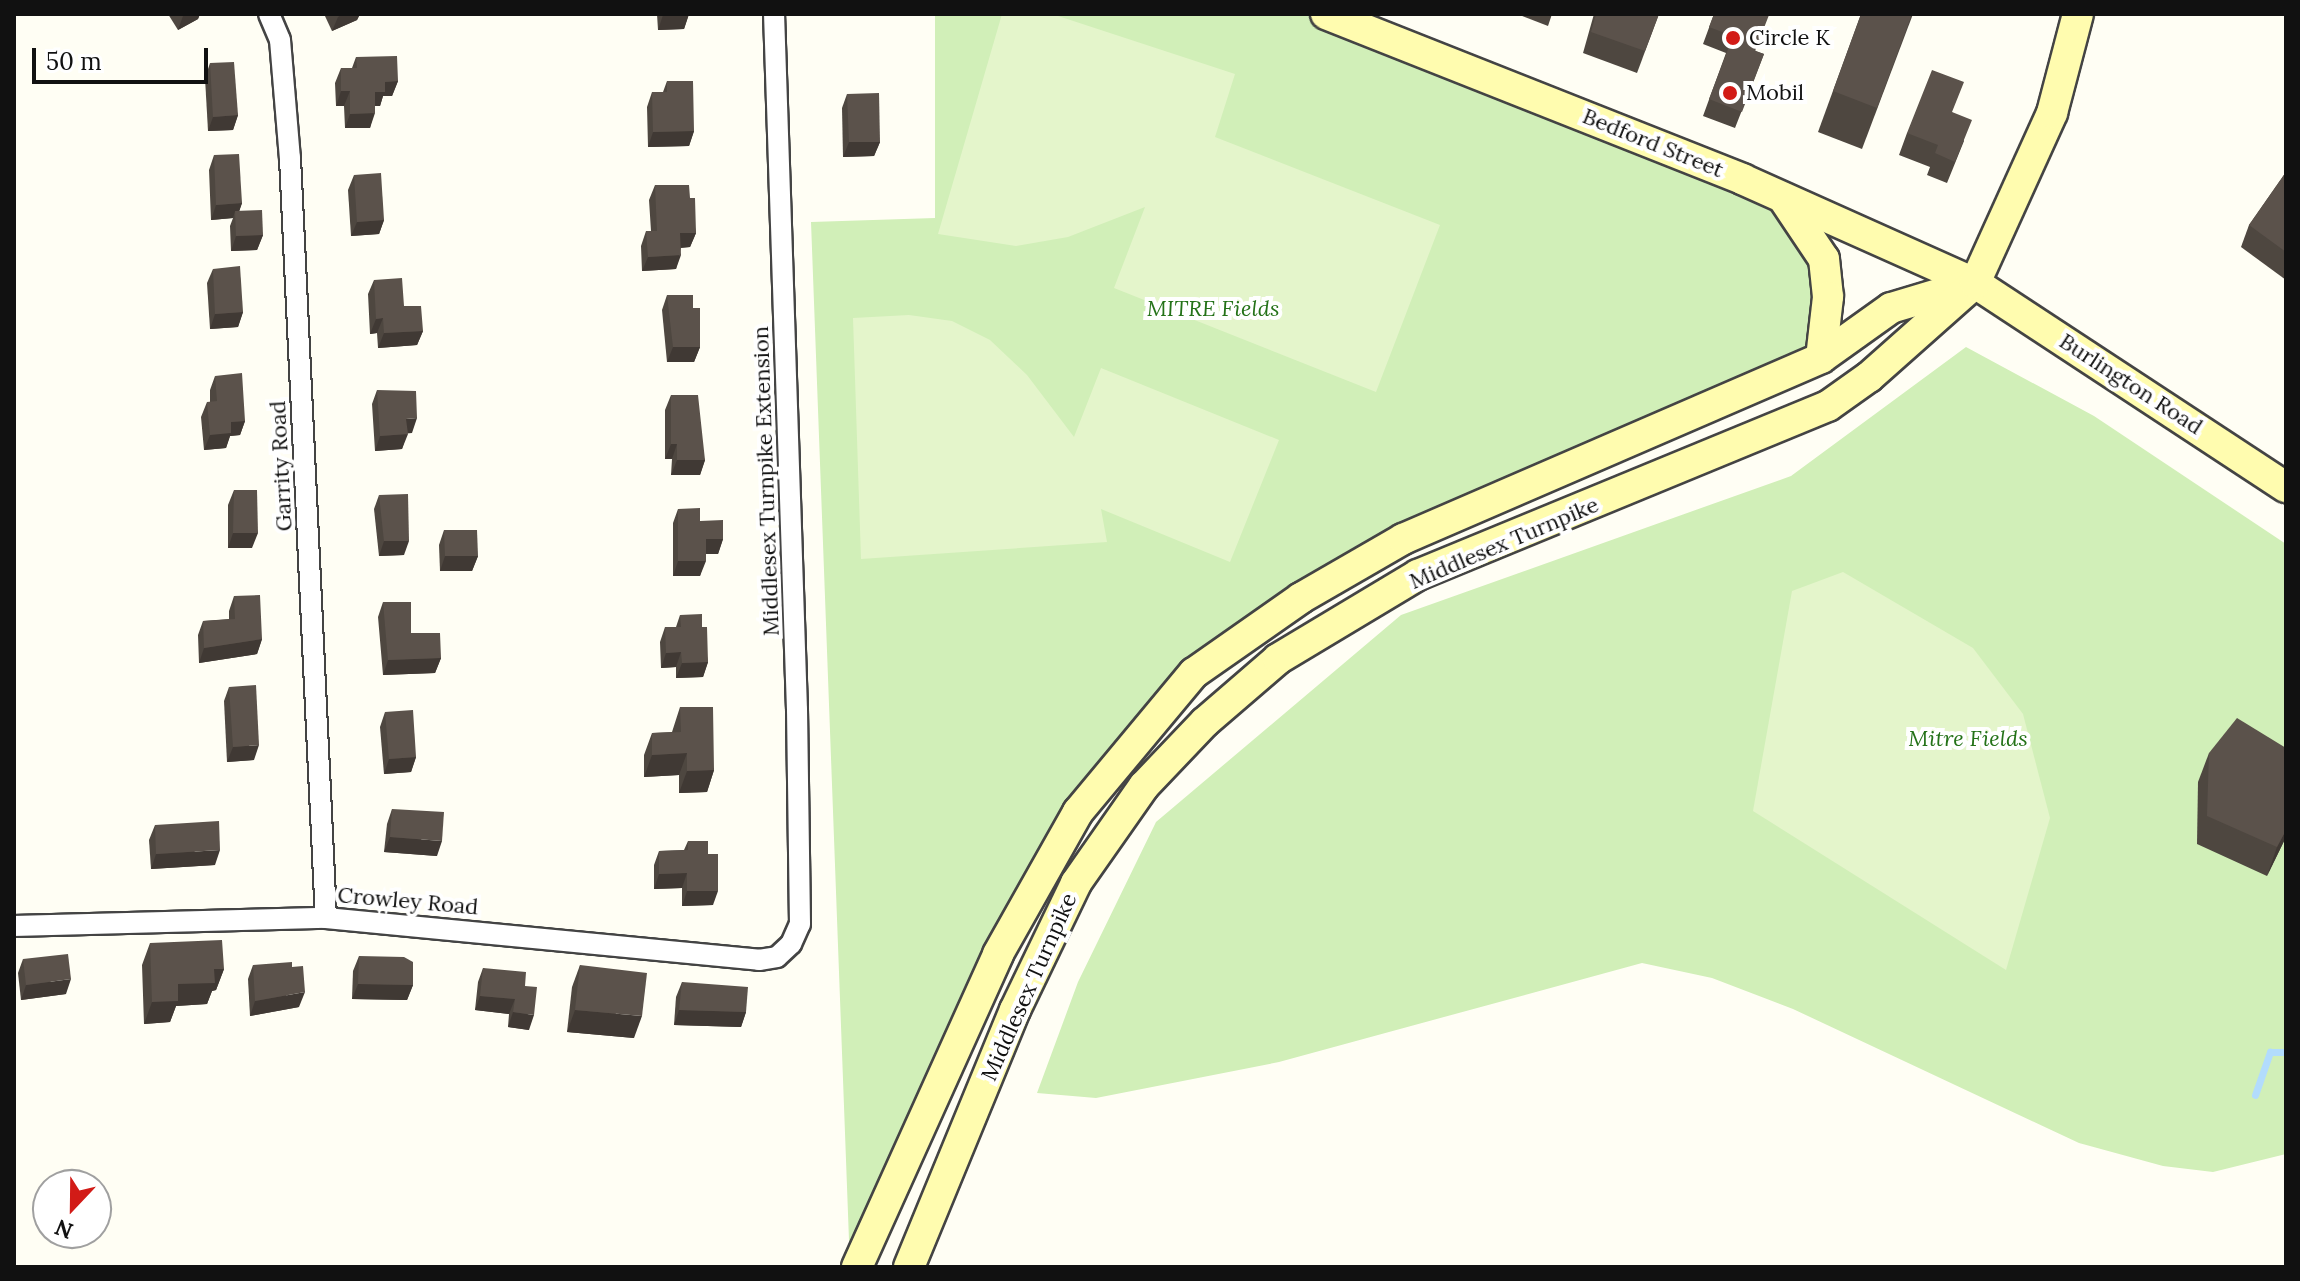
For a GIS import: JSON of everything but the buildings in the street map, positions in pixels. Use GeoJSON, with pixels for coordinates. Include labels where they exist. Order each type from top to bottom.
{"type":"FeatureCollection","features":[{"type":"Feature","properties":{"kind":"main road","name":"Bedford Street"},"geometry":{"type":"LineString","coordinates":[[1326,14],[1782,196],[1975,283]]}},
{"type":"Feature","properties":{"kind":"main road","name":"Middlesex Turnpike"},"geometry":{"type":"LineString","coordinates":[[909,1267],[1015,1010],[1076,883],[1144,786],[1205,722],[1278,659],[1418,575],[1828,406],[1869,377],[1975,283],[2052,113],[2078,14]]}},
{"type":"Feature","properties":{"kind":"main road"},"geometry":{"type":"LineString","coordinates":[[1782,196],[1824,259],[1828,297],[1821,358]]}},
{"type":"Feature","properties":{"kind":"main road","name":"Middlesex Turnpike"},"geometry":{"type":"LineString","coordinates":[[857,1267],[998,954],[1078,812],[1194,673],[1301,598],[1403,539],[1821,358],[1891,308],[1975,283]]}},
{"type":"Feature","properties":{"kind":"main road","name":"Burlington Road"},"geometry":{"type":"LineString","coordinates":[[1975,283],[2286,487]]}},
{"type":"Feature","properties":{"kind":"street","name":"Garrity Road"},"geometry":{"type":"LineString","coordinates":[[269,14],[280,40],[290,158],[326,918]]}},
{"type":"Feature","properties":{"kind":"street","name":"Middlesex Turnpike Extension"},"geometry":{"type":"LineString","coordinates":[[774,14],[797,710],[800,924],[791,944]]}},
{"type":"Feature","properties":{"kind":"street","name":"Crowley Road"},"geometry":{"type":"LineString","coordinates":[[14,926],[326,918],[759,960],[777,957],[791,944]]}},
{"type":"Feature","properties":{"kind":"green space","name":"MITRE Fields"},"geometry":{"type":"Polygon","coordinates":[[[935,14],[1326,14],[1782,196],[1824,259],[1821,358],[1403,539],[1194,673],[1078,812],[850,1267],[811,222],[935,218],[935,14]]]}},
{"type":"Feature","properties":{"kind":"green space"},"geometry":{"type":"Polygon","coordinates":[[[1002,14],[1052,14],[1235,74],[1215,137],[1440,225],[1376,392],[1114,288],[1145,207],[1068,237],[1016,246],[938,234],[1002,14]]]}},
{"type":"Feature","properties":{"kind":"green space"},"geometry":{"type":"Polygon","coordinates":[[[909,315],[952,321],[990,340],[1027,375],[1074,437],[1101,368],[1279,440],[1230,562],[1101,509],[1107,542],[861,559],[853,318],[909,315]]]}},
{"type":"Feature","properties":{"kind":"green space","name":"Mitre Fields"},"geometry":{"type":"Polygon","coordinates":[[[1966,347],[2094,416],[2286,544],[2286,1154],[2213,1172],[2163,1166],[2079,1143],[1793,1009],[1712,978],[1642,963],[1279,1062],[1096,1098],[1037,1093],[1078,982],[1156,822],[1401,615],[1791,476],[1966,347]]]}},
{"type":"Feature","properties":{"kind":"green space"},"geometry":{"type":"Polygon","coordinates":[[[1843,572],[1973,648],[2023,714],[2050,818],[2006,970],[1753,811],[1792,591],[1843,572]]]}},
{"type":"Feature","properties":{"kind":"waterway"},"geometry":{"type":"LineString","coordinates":[[2255,1095],[2270,1052],[2286,1052]]}},
{"type":"Feature","properties":{"kind":"place","name":"Circle K"},"geometry":{"type":"Point","coordinates":[1733,38]}},
{"type":"Feature","properties":{"kind":"place","name":"Mobil"},"geometry":{"type":"Point","coordinates":[1730,93]}}]}
